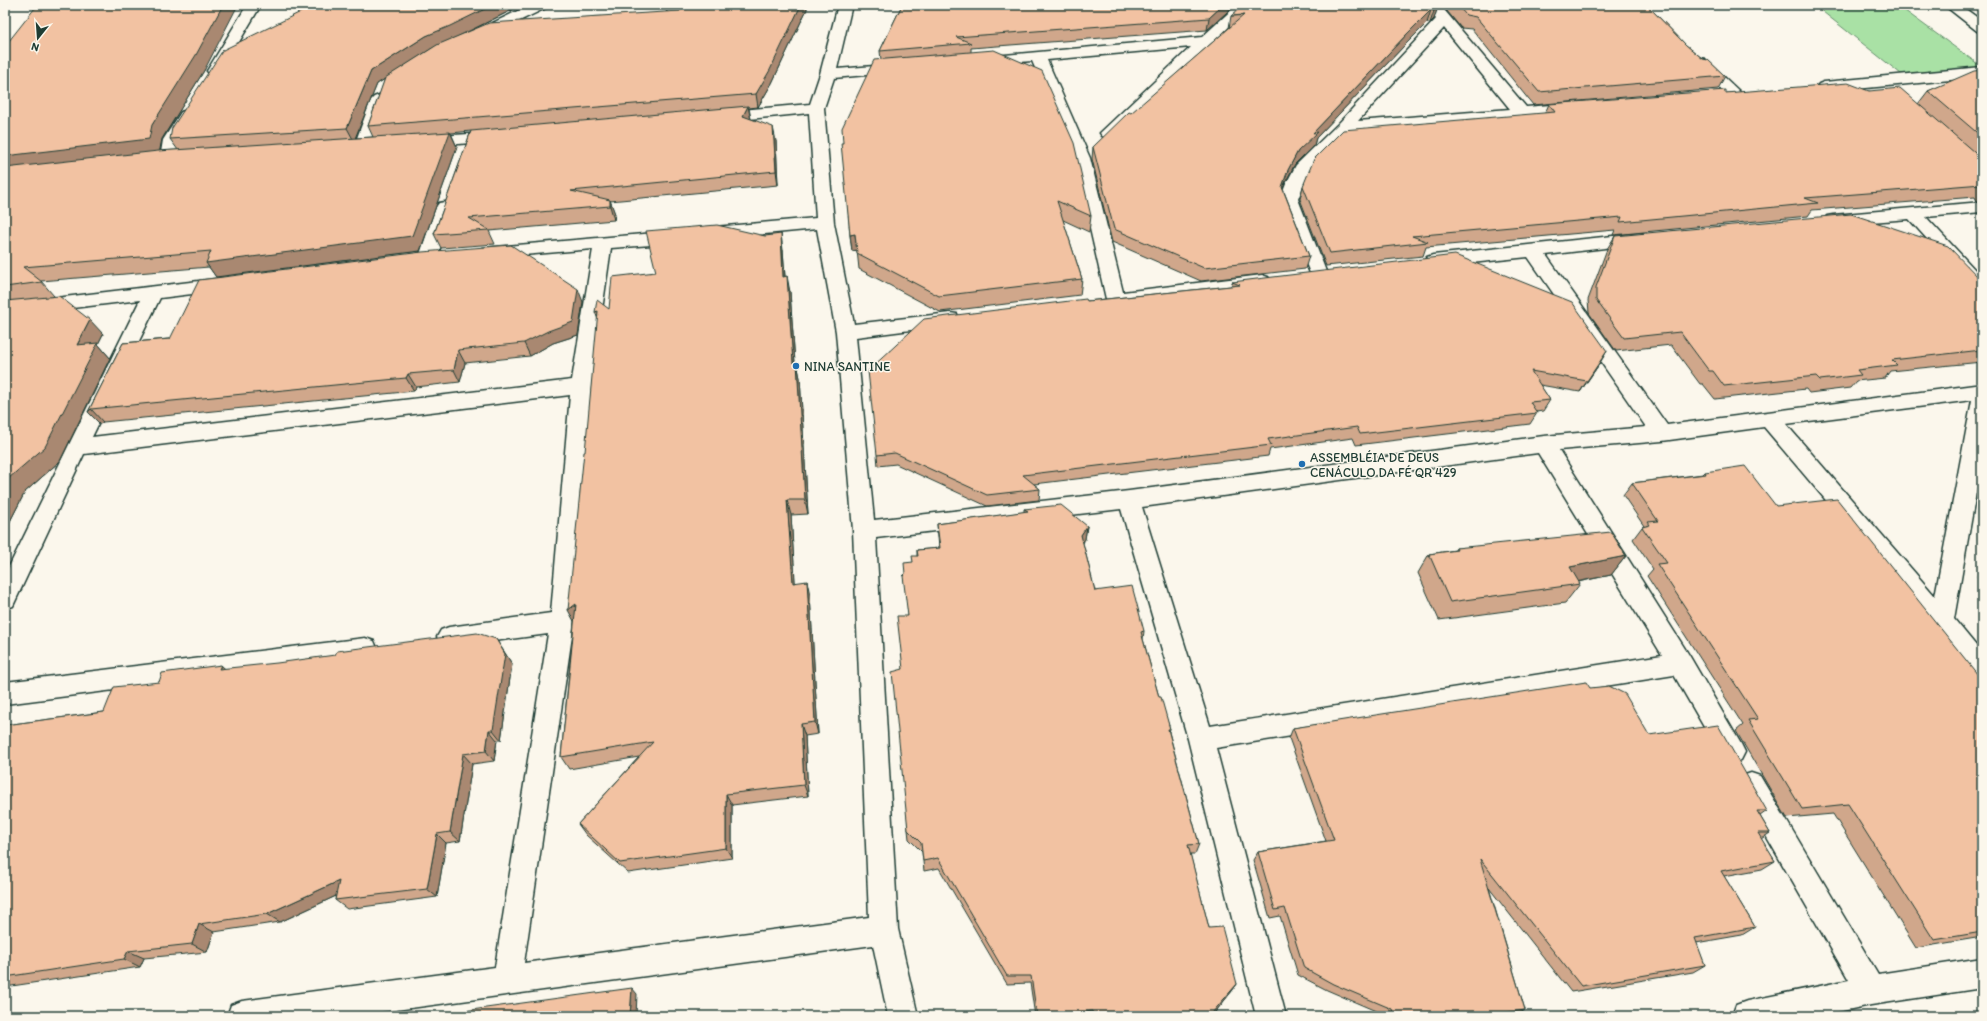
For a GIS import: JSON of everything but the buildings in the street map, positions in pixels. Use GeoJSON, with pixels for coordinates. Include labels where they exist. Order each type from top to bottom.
{"type":"FeatureCollection","features":[{"type":"Feature","properties":{"kind":"street"},"geometry":{"type":"LineString","coordinates":[[207,84],[254,5]]}},
{"type":"Feature","properties":{"kind":"street"},"geometry":{"type":"LineString","coordinates":[[470,39],[496,28],[541,5]]}},
{"type":"Feature","properties":{"kind":"street"},"geometry":{"type":"LineString","coordinates":[[845,5],[828,74],[816,108],[825,223],[846,332],[864,530],[884,929],[904,1016]]}},
{"type":"Feature","properties":{"kind":"street"},"geometry":{"type":"LineString","coordinates":[[1091,149],[1245,5]]}},
{"type":"Feature","properties":{"kind":"street"},"geometry":{"type":"LineString","coordinates":[[1433,5],[1522,113]]}},
{"type":"Feature","properties":{"kind":"street"},"geometry":{"type":"LineString","coordinates":[[1951,5],[1982,28]]}},
{"type":"Feature","properties":{"kind":"street"},"geometry":{"type":"LineString","coordinates":[[658,15],[673,10],[690,13]]}},
{"type":"Feature","properties":{"kind":"street"},"geometry":{"type":"LineString","coordinates":[[1318,274],[1290,199],[1302,170],[1444,19]]}},
{"type":"Feature","properties":{"kind":"street"},"geometry":{"type":"LineString","coordinates":[[496,28],[527,26]]}},
{"type":"Feature","properties":{"kind":"street"},"geometry":{"type":"LineString","coordinates":[[968,62],[1206,41]]}},
{"type":"Feature","properties":{"kind":"street"},"geometry":{"type":"LineString","coordinates":[[223,58],[243,48]]}},
{"type":"Feature","properties":{"kind":"street"},"geometry":{"type":"LineString","coordinates":[[1690,52],[1734,94]]}},
{"type":"Feature","properties":{"kind":"street"},"geometry":{"type":"LineString","coordinates":[[1038,57],[1091,149],[1108,300],[1279,278]]}},
{"type":"Feature","properties":{"kind":"street"},"geometry":{"type":"LineString","coordinates":[[828,74],[914,67]]}},
{"type":"Feature","properties":{"kind":"street"},"geometry":{"type":"LineString","coordinates":[[1812,88],[1888,88],[1982,72]]}},
{"type":"Feature","properties":{"kind":"street"},"geometry":{"type":"LineString","coordinates":[[362,146],[383,88]]}},
{"type":"Feature","properties":{"kind":"street"},"geometry":{"type":"LineString","coordinates":[[1711,96],[1750,93]]}},
{"type":"Feature","properties":{"kind":"street"},"geometry":{"type":"LineString","coordinates":[[168,159],[171,140],[195,103]]}},
{"type":"Feature","properties":{"kind":"street"},"geometry":{"type":"LineString","coordinates":[[1344,127],[1593,107]]}},
{"type":"Feature","properties":{"kind":"street"},"geometry":{"type":"LineString","coordinates":[[706,118],[816,108]]}},
{"type":"Feature","properties":{"kind":"street"},"geometry":{"type":"LineString","coordinates":[[408,143],[467,147],[517,135]]}},
{"type":"Feature","properties":{"kind":"street"},"geometry":{"type":"LineString","coordinates":[[428,257],[451,191]]}},
{"type":"Feature","properties":{"kind":"street"},"geometry":{"type":"LineString","coordinates":[[1817,222],[1912,212],[1982,207]]}},
{"type":"Feature","properties":{"kind":"street"},"geometry":{"type":"LineString","coordinates":[[1912,212],[1972,277],[1982,294]]}},
{"type":"Feature","properties":{"kind":"street"},"geometry":{"type":"LineString","coordinates":[[475,253],[603,244],[825,223]]}},
{"type":"Feature","properties":{"kind":"street"},"geometry":{"type":"LineString","coordinates":[[1418,263],[1660,238]]}},
{"type":"Feature","properties":{"kind":"street"},"geometry":{"type":"LineString","coordinates":[[507,981],[562,622],[581,386],[603,244]]}},
{"type":"Feature","properties":{"kind":"street"},"geometry":{"type":"LineString","coordinates":[[1534,250],[1662,433]]}},
{"type":"Feature","properties":{"kind":"street"},"geometry":{"type":"LineString","coordinates":[[5,310],[240,282]]}},
{"type":"Feature","properties":{"kind":"street"},"geometry":{"type":"LineString","coordinates":[[5,599],[77,447],[153,293]]}},
{"type":"Feature","properties":{"kind":"street"},"geometry":{"type":"LineString","coordinates":[[846,332],[965,317]]}},
{"type":"Feature","properties":{"kind":"street"},"geometry":{"type":"LineString","coordinates":[[77,447],[581,386]]}},
{"type":"Feature","properties":{"kind":"street"},"geometry":{"type":"LineString","coordinates":[[864,530],[1129,500],[1544,444],[1662,433],[1982,390]]}},
{"type":"Feature","properties":{"kind":"street"},"geometry":{"type":"LineString","coordinates":[[1942,621],[1982,398]]}},
{"type":"Feature","properties":{"kind":"street"},"geometry":{"type":"LineString","coordinates":[[1769,419],[1942,621],[1982,672]]}},
{"type":"Feature","properties":{"kind":"street"},"geometry":{"type":"LineString","coordinates":[[1544,444],[1680,663],[1870,990]]}},
{"type":"Feature","properties":{"kind":"street"},"geometry":{"type":"LineString","coordinates":[[1129,500],[1201,739],[1271,1016]]}},
{"type":"Feature","properties":{"kind":"street"},"geometry":{"type":"LineString","coordinates":[[429,639],[562,622]]}},
{"type":"Feature","properties":{"kind":"street"},"geometry":{"type":"LineString","coordinates":[[5,693],[390,644]]}},
{"type":"Feature","properties":{"kind":"street"},"geometry":{"type":"LineString","coordinates":[[1201,739],[1680,663]]}},
{"type":"Feature","properties":{"kind":"street"},"geometry":{"type":"LineString","coordinates":[[242,1016],[884,929]]}},
{"type":"Feature","properties":{"kind":"street"},"geometry":{"type":"LineString","coordinates":[[1747,1016],[1870,990],[1982,973]]}},
{"type":"Feature","properties":{"kind":"green space"},"geometry":{"type":"Polygon","coordinates":[[[1856,5],[1897,5],[1982,67],[1901,74],[1818,8],[1856,5]]]}},
{"type":"Feature","properties":{"kind":"place","name":"NINA SANTINE"},"geometry":{"type":"Point","coordinates":[796,366]}},
{"type":"Feature","properties":{"kind":"place","name":"ASSEMBLÉIA DE DEUS CENÁCULO DA FÉ QR 429"},"geometry":{"type":"Point","coordinates":[1302,464]}}]}
